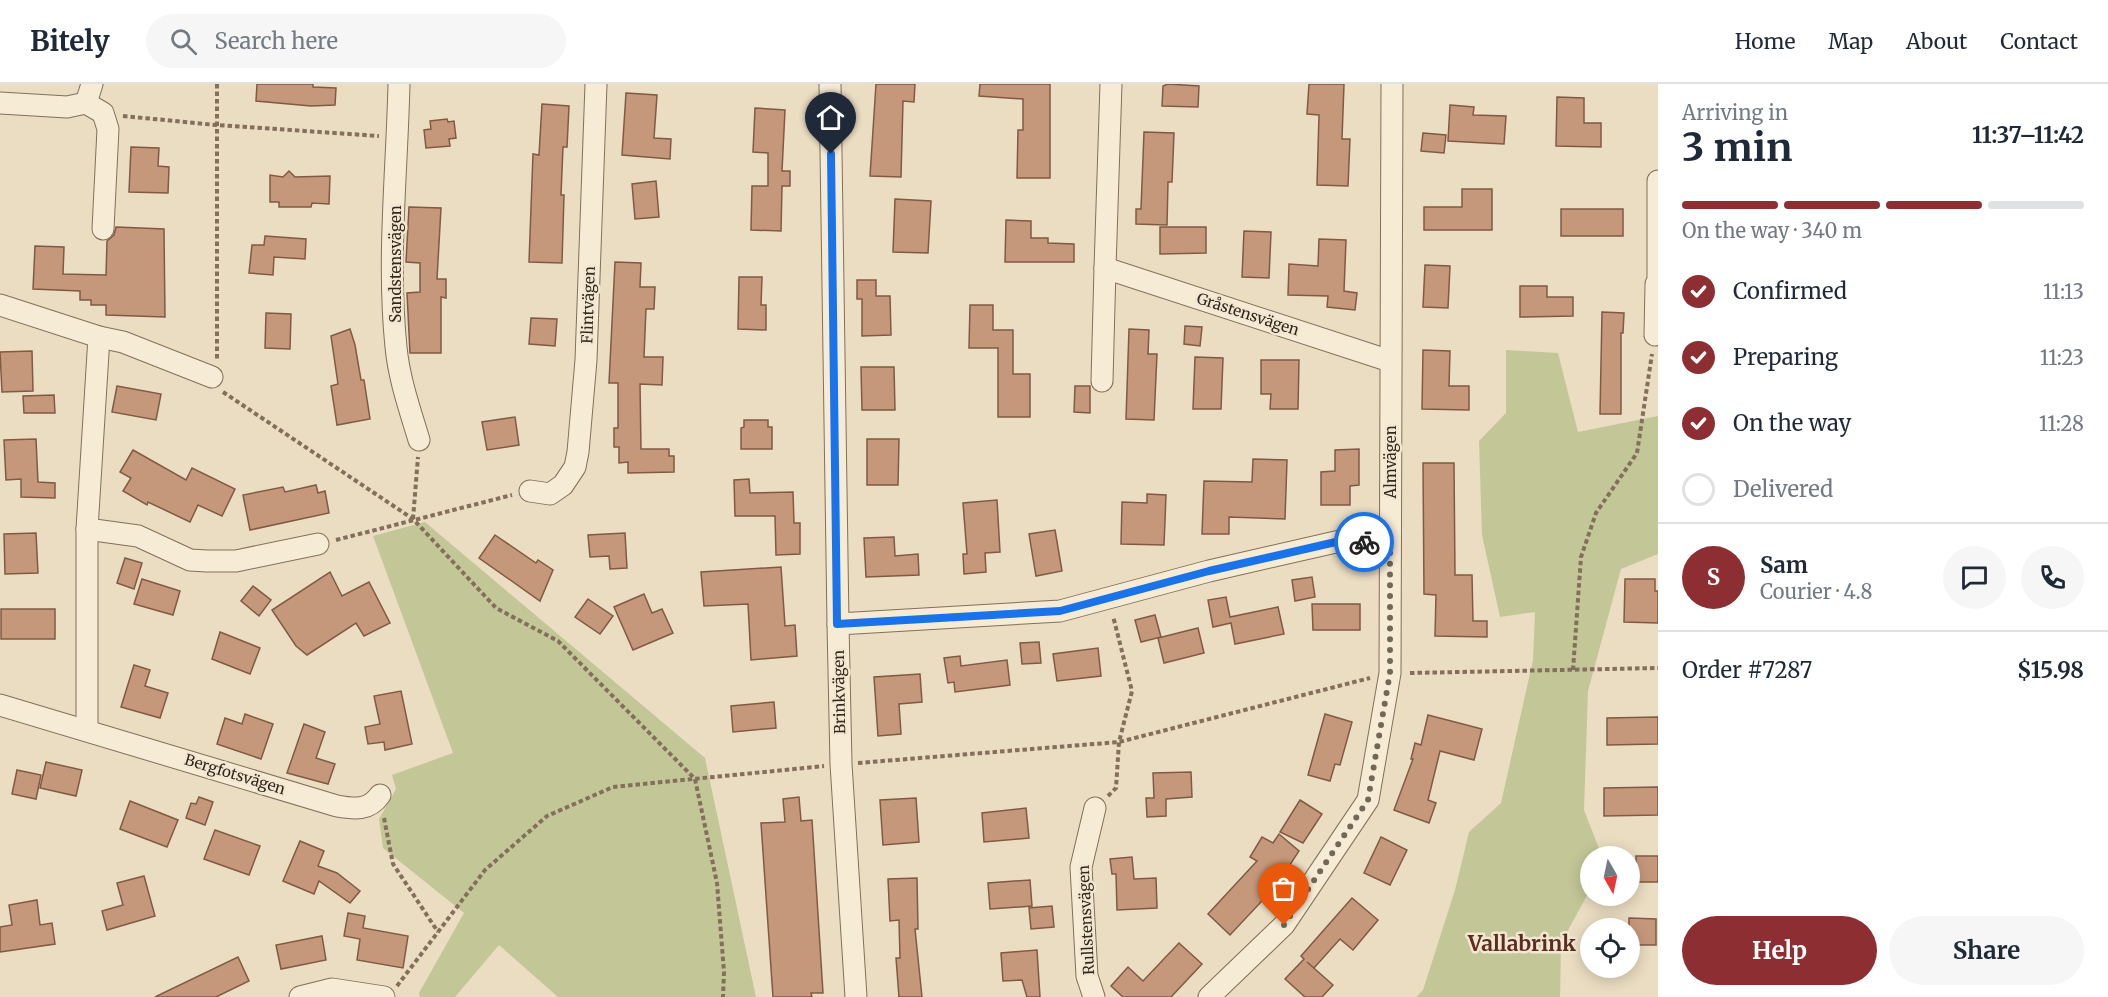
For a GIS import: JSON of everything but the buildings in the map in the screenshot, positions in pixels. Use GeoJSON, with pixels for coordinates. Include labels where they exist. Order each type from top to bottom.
{"type":"FeatureCollection","features":[{"type":"Feature","properties":{"kind":"street","name":"Sandstensvägen"},"geometry":{"type":"LineString","coordinates":[[399,84],[393,272],[396,348],[405,395],[419,440]]}},
{"type":"Feature","properties":{"kind":"street","name":"Flintvägen"},"geometry":{"type":"LineString","coordinates":[[530,491],[550,494],[563,485],[575,467],[578,452],[586,360],[596,84]]}},
{"type":"Feature","properties":{"kind":"street","name":"Brinkvägen"},"geometry":{"type":"LineString","coordinates":[[830,84],[837,624],[841,764],[856,997]]}},
{"type":"Feature","properties":{"kind":"street"},"geometry":{"type":"LineString","coordinates":[[1102,381],[1111,84]]}},
{"type":"Feature","properties":{"kind":"street","name":"Almvägen"},"geometry":{"type":"LineString","coordinates":[[1209,997],[1284,925],[1368,800],[1390,673],[1392,84]]}},
{"type":"Feature","properties":{"kind":"street"},"geometry":{"type":"LineString","coordinates":[[0,103],[67,106],[94,100],[108,129],[103,229]]}},
{"type":"Feature","properties":{"kind":"street"},"geometry":{"type":"LineString","coordinates":[[1655,335],[1658,181]]}},
{"type":"Feature","properties":{"kind":"street","name":"Gråstensvägen"},"geometry":{"type":"LineString","coordinates":[[1105,268],[1390,361]]}},
{"type":"Feature","properties":{"kind":"street"},"geometry":{"type":"LineString","coordinates":[[0,305],[157,353],[216,376]]}},
{"type":"Feature","properties":{"kind":"street"},"geometry":{"type":"LineString","coordinates":[[87,729],[87,529],[99,337]]}},
{"type":"Feature","properties":{"kind":"street"},"geometry":{"type":"LineString","coordinates":[[87,529],[138,536],[182,556],[207,561],[236,561],[318,544]]}},
{"type":"Feature","properties":{"kind":"street"},"geometry":{"type":"LineString","coordinates":[[837,624],[1060,611],[1340,541],[1390,544]]}},
{"type":"Feature","properties":{"kind":"street","name":"Bergfotsvägen"},"geometry":{"type":"LineString","coordinates":[[0,705],[87,729],[337,806],[362,808],[375,801],[380,795]]}},
{"type":"Feature","properties":{"kind":"street","name":"Rullstensvägen"},"geometry":{"type":"LineString","coordinates":[[1094,997],[1087,976],[1081,867],[1095,808]]}},
{"type":"Feature","properties":{"kind":"street"},"geometry":{"type":"LineString","coordinates":[[300,997],[332,989],[389,993]]}},
{"type":"Feature","properties":{"kind":"path"},"geometry":{"type":"LineString","coordinates":[[217,84],[216,376],[344,476],[413,519],[496,608],[558,641],[695,778],[717,883],[724,972],[723,997]]}},
{"type":"Feature","properties":{"kind":"path"},"geometry":{"type":"LineString","coordinates":[[94,100],[216,125],[398,137]]}},
{"type":"Feature","properties":{"kind":"path"},"geometry":{"type":"LineString","coordinates":[[1573,669],[1581,557],[1596,513],[1637,453],[1655,335]]}},
{"type":"Feature","properties":{"kind":"path"},"geometry":{"type":"LineString","coordinates":[[413,519],[419,440]]}},
{"type":"Feature","properties":{"kind":"path"},"geometry":{"type":"LineString","coordinates":[[318,544],[530,491]]}},
{"type":"Feature","properties":{"kind":"path"},"geometry":{"type":"LineString","coordinates":[[1095,808],[1116,788],[1119,742],[1132,691],[1109,598]]}},
{"type":"Feature","properties":{"kind":"path"},"geometry":{"type":"LineString","coordinates":[[389,993],[484,870],[547,816],[614,788],[841,764],[1119,742],[1390,673],[1658,668]]}},
{"type":"Feature","properties":{"kind":"path"},"geometry":{"type":"LineString","coordinates":[[380,795],[393,864],[438,932]]}},
{"type":"Feature","properties":{"kind":"green space"},"geometry":{"type":"Polygon","coordinates":[[[1506,350],[1558,353],[1578,432],[1658,416],[1658,554],[1621,569],[1588,691],[1584,810],[1598,846],[1580,846],[1581,906],[1561,943],[1560,997],[1416,997],[1423,990],[1455,890],[1469,832],[1501,803],[1533,660],[1535,612],[1500,617],[1482,535],[1479,441],[1506,413],[1506,350]]]}},
{"type":"Feature","properties":{"kind":"green space"},"geometry":{"type":"Polygon","coordinates":[[[425,522],[705,758],[756,997],[558,997],[499,945],[455,997],[420,997],[419,993],[464,913],[383,848],[379,819],[396,789],[392,775],[453,753],[373,536],[425,522]]]}},
{"type":"Feature","properties":{"kind":"way so far"},"geometry":{"type":"LineString","coordinates":[[1284,925],[1368,800],[1390,673],[1390,544],[1364,542]]}},
{"type":"Feature","properties":{"kind":"district","name":"Vallabrink"},"geometry":{"type":"Point","coordinates":[1522,943]}},
{"type":"Feature","properties":{"kind":"route"},"geometry":{"type":"LineString","coordinates":[[831,154],[837,624],[1060,611],[1209,571],[1340,541],[1364,542]]}}]}
